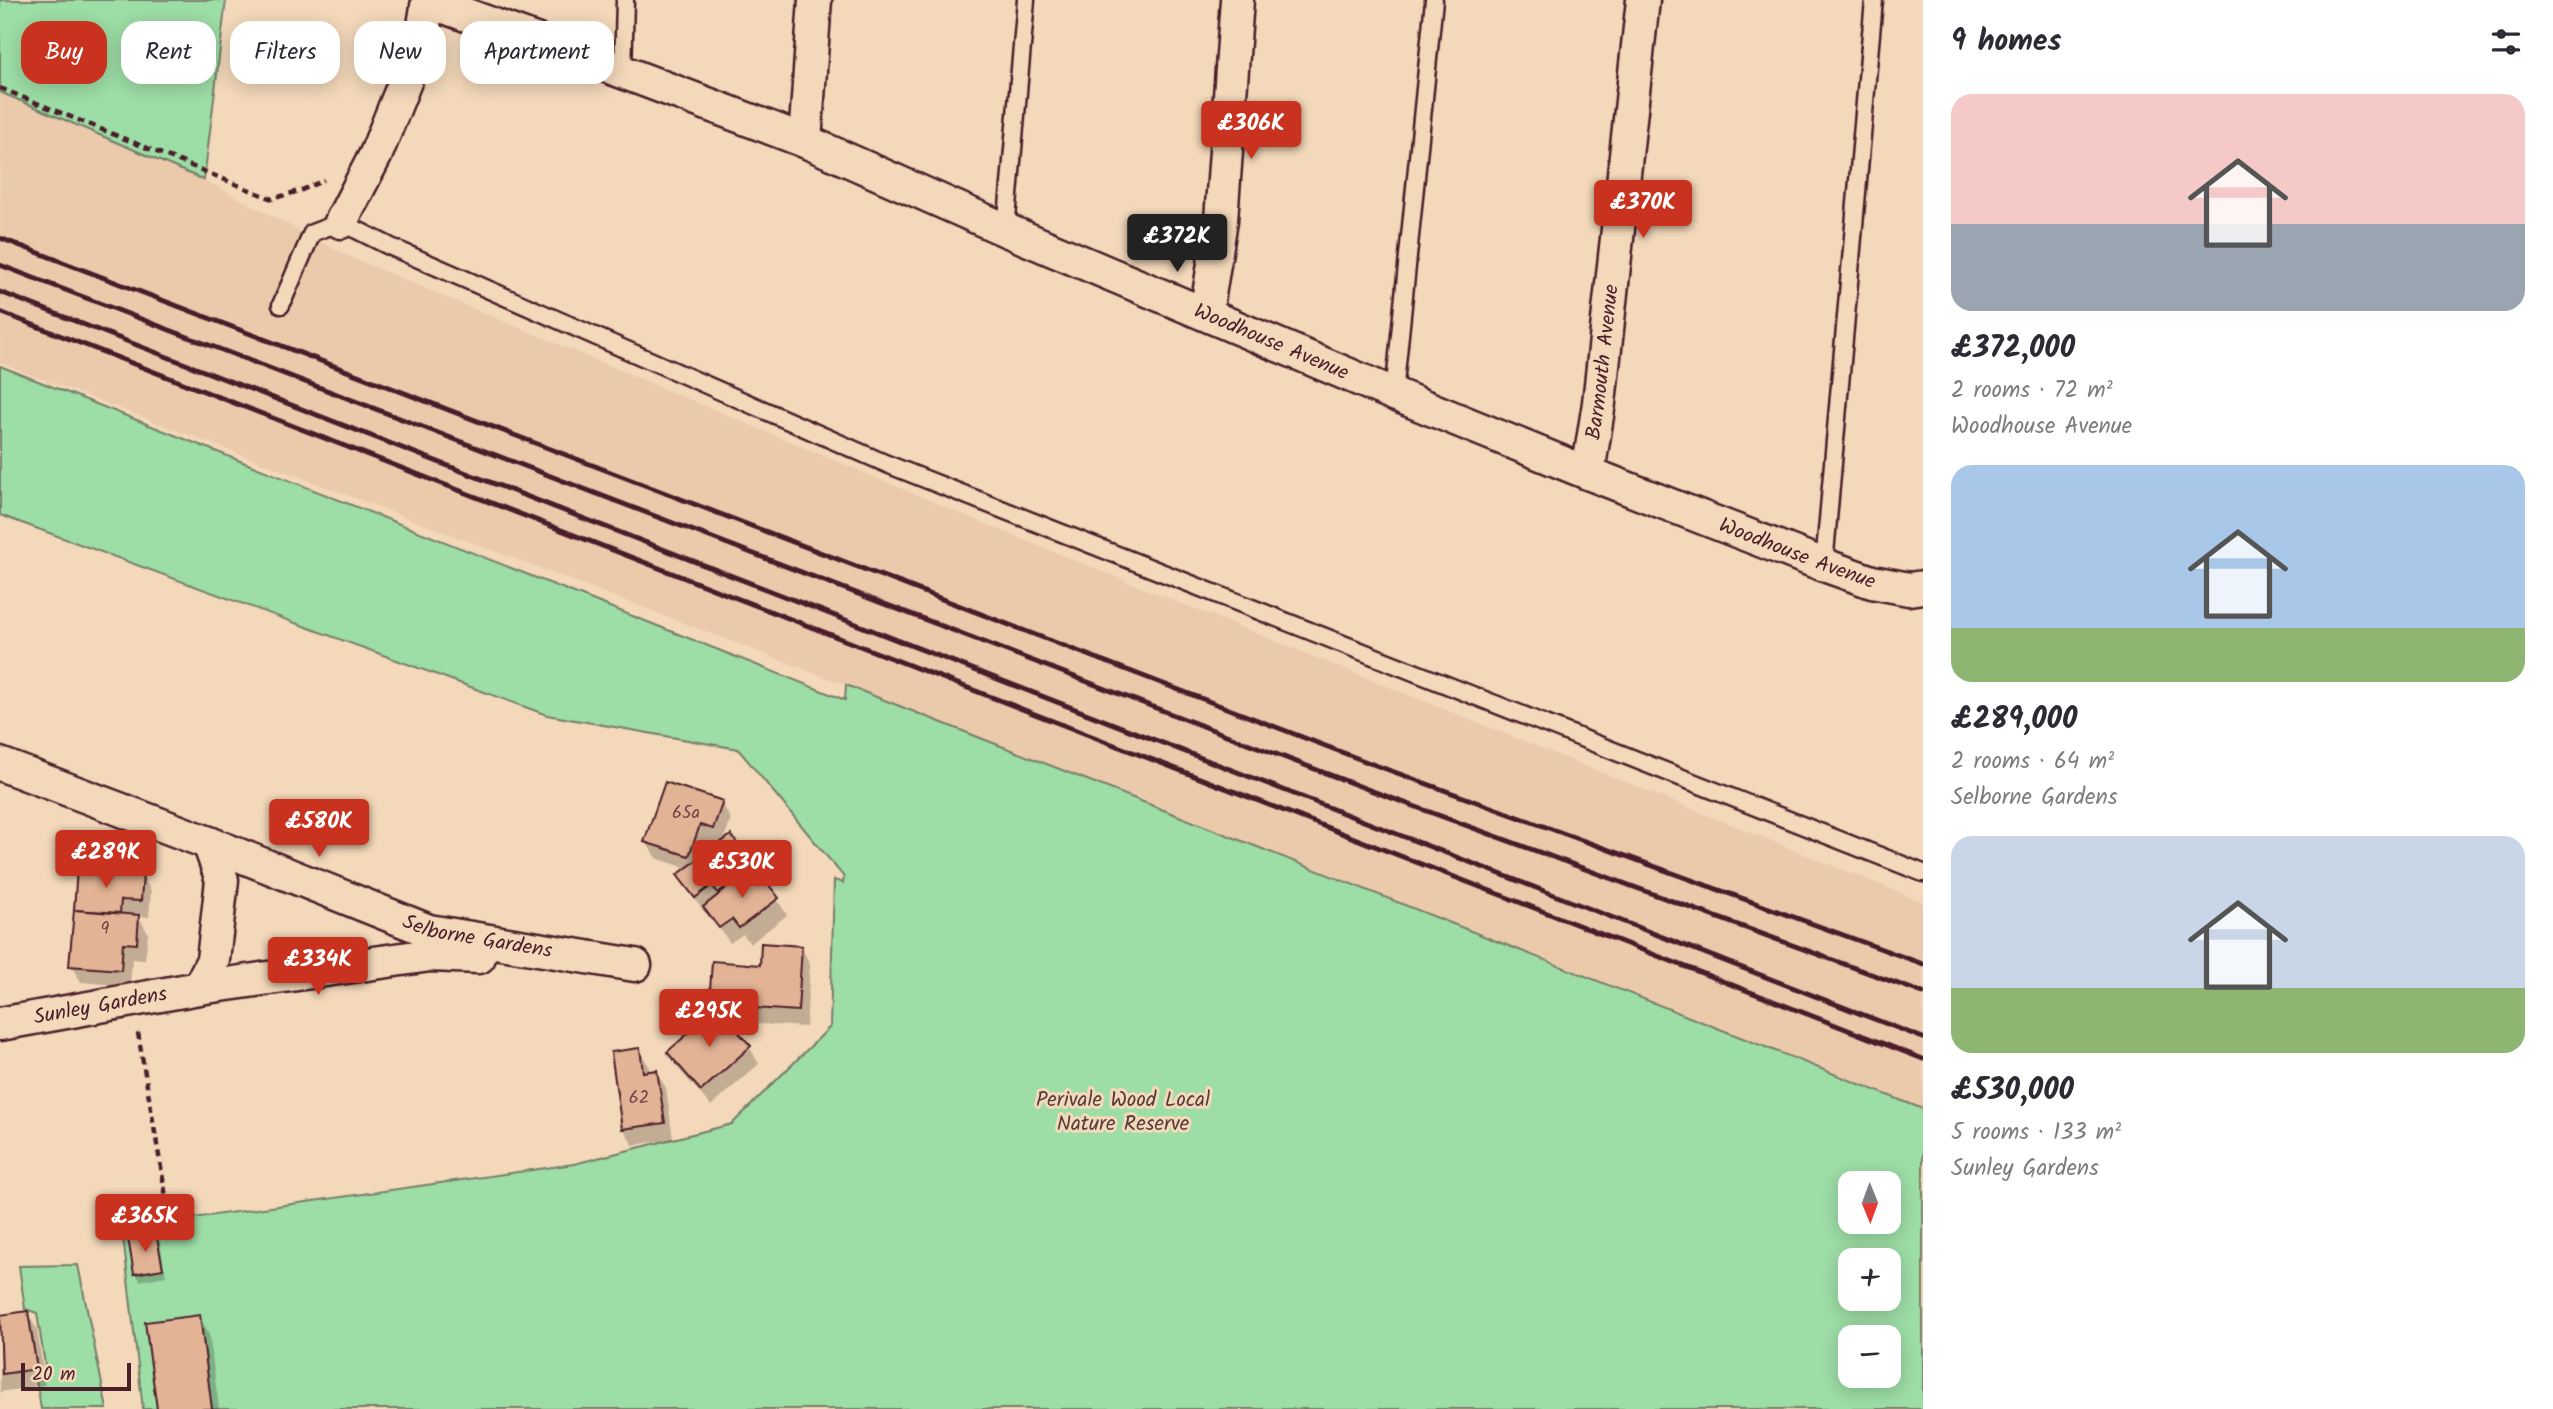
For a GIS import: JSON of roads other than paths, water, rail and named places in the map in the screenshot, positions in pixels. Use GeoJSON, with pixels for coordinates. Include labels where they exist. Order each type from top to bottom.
{"type":"FeatureCollection","features":[{"type":"Feature","properties":{"kind":"street"},"geometry":{"type":"LineString","coordinates":[[805,141],[815,0]]}},
{"type":"Feature","properties":{"kind":"street"},"geometry":{"type":"LineString","coordinates":[[1206,314],[1221,220],[1237,0]]}},
{"type":"Feature","properties":{"kind":"street","name":"Barmouth Avenue"},"geometry":{"type":"LineString","coordinates":[[1588,473],[1599,403],[1643,0]]}},
{"type":"Feature","properties":{"kind":"street","name":"Woodhouse Avenue"},"geometry":{"type":"LineString","coordinates":[[428,1],[805,141],[1006,230],[1588,473],[1872,582],[1909,589],[1923,587]]}},
{"type":"Feature","properties":{"kind":"street"},"geometry":{"type":"LineString","coordinates":[[341,222],[376,154],[422,40],[428,1]]}},
{"type":"Feature","properties":{"kind":"street","name":"Selborne Gardens"},"geometry":{"type":"LineString","coordinates":[[0,764],[209,843],[429,931],[635,965]]}},
{"type":"Feature","properties":{"kind":"street"},"geometry":{"type":"LineString","coordinates":[[199,988],[213,960],[222,880],[209,843]]}},
{"type":"Feature","properties":{"kind":"street","name":"Sunley Gardens"},"geometry":{"type":"LineString","coordinates":[[0,1024],[199,988],[429,955],[635,965]]}},
{"type":"Feature","properties":{"kind":"lane"},"geometry":{"type":"LineString","coordinates":[[623,72],[625,0]]}},
{"type":"Feature","properties":{"kind":"lane"},"geometry":{"type":"LineString","coordinates":[[1006,230],[1026,0]]}},
{"type":"Feature","properties":{"kind":"lane"},"geometry":{"type":"LineString","coordinates":[[1394,394],[1434,0]]}},
{"type":"Feature","properties":{"kind":"lane"},"geometry":{"type":"LineString","coordinates":[[1824,565],[1874,0]]}},
{"type":"Feature","properties":{"kind":"lane"},"geometry":{"type":"LineString","coordinates":[[281,305],[312,233],[341,222],[389,246],[887,464],[1923,873]]}},
{"type":"Feature","properties":{"kind":"railway"},"geometry":{"type":"LineString","coordinates":[[0,238],[1375,765],[1923,964]]}},
{"type":"Feature","properties":{"kind":"railway"},"geometry":{"type":"LineString","coordinates":[[0,265],[1367,789],[1923,993]]}},
{"type":"Feature","properties":{"kind":"railway"},"geometry":{"type":"LineString","coordinates":[[0,292],[1923,1038]]}},
{"type":"Feature","properties":{"kind":"railway"},"geometry":{"type":"LineString","coordinates":[[0,312],[1923,1059]]}},
{"type":"Feature","properties":{"kind":"park label","name":"Perivale Wood Local Nature Reserve"},"geometry":{"type":"Point","coordinates":[1123,1112]}}]}
